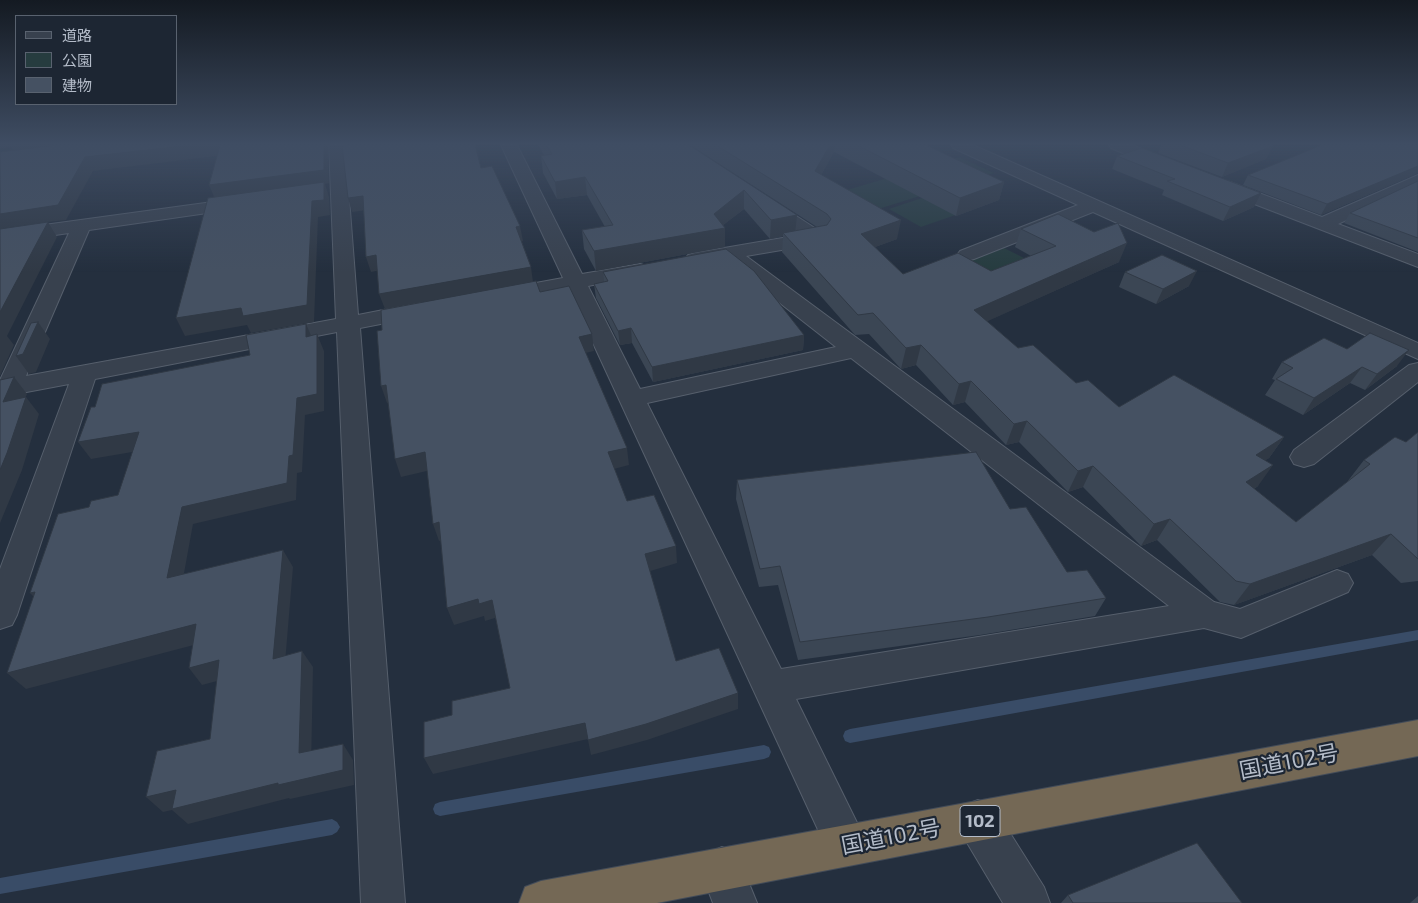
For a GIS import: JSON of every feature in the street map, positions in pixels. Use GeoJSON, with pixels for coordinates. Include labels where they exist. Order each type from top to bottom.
{"type":"FeatureCollection","features":[{"type":"Feature","properties":{"kind":"highway","name":"国道102号"},"geometry":{"type":"LineString","coordinates":[[541,903],[729,886],[847,845],[1418,738]]}},
{"type":"Feature","properties":{"kind":"street"},"geometry":{"type":"LineString","coordinates":[[329,187],[348,324],[383,903]]}},
{"type":"Feature","properties":{"kind":"street"},"geometry":{"type":"LineString","coordinates":[[529,187],[847,845]]}},
{"type":"Feature","properties":{"kind":"street"},"geometry":{"type":"LineString","coordinates":[[1051,187],[1418,352]]}},
{"type":"Feature","properties":{"kind":"street"},"geometry":{"type":"LineString","coordinates":[[1224,187],[1418,262]]}},
{"type":"Feature","properties":{"kind":"street"},"geometry":{"type":"LineString","coordinates":[[1322,224],[1402,187]]}},
{"type":"Feature","properties":{"kind":"street"},"geometry":{"type":"LineString","coordinates":[[680,262],[817,238],[750,194]]}},
{"type":"Feature","properties":{"kind":"street"},"geometry":{"type":"LineString","coordinates":[[0,237],[259,200]]}},
{"type":"Feature","properties":{"kind":"street"},"geometry":{"type":"LineString","coordinates":[[967,255],[1092,206]]}},
{"type":"Feature","properties":{"kind":"street"},"geometry":{"type":"LineString","coordinates":[[4,388],[82,226]]}},
{"type":"Feature","properties":{"kind":"street"},"geometry":{"type":"LineString","coordinates":[[728,253],[1204,614],[1241,624],[1337,583]]}},
{"type":"Feature","properties":{"kind":"street"},"geometry":{"type":"LineString","coordinates":[[486,298],[660,266]]}},
{"type":"Feature","properties":{"kind":"street"},"geometry":{"type":"LineString","coordinates":[[4,388],[437,307]]}},
{"type":"Feature","properties":{"kind":"street"},"geometry":{"type":"LineString","coordinates":[[632,399],[854,350]]}},
{"type":"Feature","properties":{"kind":"street"},"geometry":{"type":"LineString","coordinates":[[1304,457],[1418,370]]}},
{"type":"Feature","properties":{"kind":"street"},"geometry":{"type":"LineString","coordinates":[[0,615],[85,373]]}},
{"type":"Feature","properties":{"kind":"street"},"geometry":{"type":"LineString","coordinates":[[772,687],[1204,614]]}},
{"type":"Feature","properties":{"kind":"street"},"geometry":{"type":"LineString","coordinates":[[978,821],[1028,903]]}},
{"type":"Feature","properties":{"kind":"green space"},"geometry":{"type":"Polygon","coordinates":[[[857,187],[949,187],[859,215],[823,197],[857,187]]]}},
{"type":"Feature","properties":{"kind":"green space"},"geometry":{"type":"Polygon","coordinates":[[[937,193],[970,210],[921,227],[889,209],[937,193]]]}},
{"type":"Feature","properties":{"kind":"green space"},"geometry":{"type":"Polygon","coordinates":[[[1004,248],[1034,263],[997,278],[968,262],[1004,248]]]}},
{"type":"Feature","properties":{"kind":"building"},"geometry":{"type":"Polygon","coordinates":[[[0,187],[68,187],[58,205],[0,214],[0,187]]]}},
{"type":"Feature","properties":{"kind":"building"},"geometry":{"type":"Polygon","coordinates":[[[287,187],[324,187],[324,200],[312,201],[307,305],[243,316],[241,308],[176,318],[208,198],[287,187]]]}},
{"type":"Feature","properties":{"kind":"building"},"geometry":{"type":"Polygon","coordinates":[[[347,187],[502,187],[520,226],[516,227],[531,267],[379,294],[376,255],[366,257],[363,196],[348,198],[347,187]]]}},
{"type":"Feature","properties":{"kind":"building"},"geometry":{"type":"Polygon","coordinates":[[[591,187],[754,187],[797,215],[771,220],[744,190],[714,214],[725,228],[594,251],[582,230],[613,225],[591,187]]]}},
{"type":"Feature","properties":{"kind":"building"},"geometry":{"type":"Polygon","coordinates":[[[784,187],[843,187],[901,220],[861,234],[903,274],[958,253],[991,271],[1056,246],[1021,229],[1058,214],[1094,232],[1118,223],[1127,243],[974,310],[1018,348],[1033,345],[1076,383],[1088,380],[1119,407],[1174,375],[1284,437],[1256,455],[1273,465],[1246,482],[1296,522],[1370,464],[1364,460],[1395,437],[1406,442],[1418,432],[1418,559],[1391,534],[1250,584],[1236,581],[1170,519],[1154,524],[1093,466],[1078,471],[1027,421],[1014,424],[971,381],[959,384],[921,345],[906,348],[873,313],[858,315],[783,233],[827,225],[831,219],[827,214],[784,187]]]}},
{"type":"Feature","properties":{"kind":"building"},"geometry":{"type":"Polygon","coordinates":[[[939,187],[990,187],[960,198],[939,187]]]}},
{"type":"Feature","properties":{"kind":"building"},"geometry":{"type":"Polygon","coordinates":[[[1182,187],[1246,187],[1261,193],[1230,207],[1182,187]]]}},
{"type":"Feature","properties":{"kind":"building"},"geometry":{"type":"Polygon","coordinates":[[[1281,187],[1367,187],[1327,204],[1281,187]]]}},
{"type":"Feature","properties":{"kind":"building"},"geometry":{"type":"Polygon","coordinates":[[[1405,187],[1418,187],[1418,238],[1350,213],[1405,187]]]}},
{"type":"Feature","properties":{"kind":"building"},"geometry":{"type":"Polygon","coordinates":[[[48,222],[0,312],[0,229],[48,222]]]}},
{"type":"Feature","properties":{"kind":"building"},"geometry":{"type":"Polygon","coordinates":[[[726,249],[754,271],[804,335],[652,367],[631,328],[618,331],[594,284],[608,281],[603,272],[726,249]]]}},
{"type":"Feature","properties":{"kind":"building"},"geometry":{"type":"Polygon","coordinates":[[[1162,255],[1197,271],[1163,289],[1125,272],[1162,255]]]}},
{"type":"Feature","properties":{"kind":"building"},"geometry":{"type":"Polygon","coordinates":[[[536,281],[540,292],[569,286],[592,334],[579,337],[627,448],[608,452],[627,501],[654,495],[676,546],[645,554],[676,661],[719,648],[738,693],[646,724],[588,740],[585,723],[424,758],[424,722],[452,715],[452,701],[510,688],[492,600],[479,604],[478,599],[447,608],[439,522],[433,524],[425,452],[395,459],[386,385],[381,386],[377,331],[382,330],[381,310],[536,281]]]}},
{"type":"Feature","properties":{"kind":"building"},"geometry":{"type":"Polygon","coordinates":[[[38,322],[23,354],[16,356],[31,323],[38,322]]]}},
{"type":"Feature","properties":{"kind":"building"},"geometry":{"type":"Polygon","coordinates":[[[306,324],[306,337],[317,334],[317,394],[297,398],[293,455],[289,456],[287,483],[182,507],[167,578],[283,550],[273,659],[302,651],[299,753],[343,744],[343,770],[278,785],[278,783],[172,809],[176,790],[146,797],[157,751],[210,739],[219,660],[189,668],[196,624],[7,673],[35,592],[30,593],[58,514],[89,507],[91,501],[118,495],[139,432],[78,442],[91,407],[95,407],[102,384],[250,355],[246,335],[306,324]]]}},
{"type":"Feature","properties":{"kind":"building"},"geometry":{"type":"Polygon","coordinates":[[[1370,333],[1409,350],[1377,374],[1362,367],[1314,398],[1276,379],[1293,368],[1282,362],[1324,338],[1347,349],[1370,333]]]}},
{"type":"Feature","properties":{"kind":"building"},"geometry":{"type":"Polygon","coordinates":[[[14,377],[3,402],[26,397],[0,470],[0,380],[14,377]]]}},
{"type":"Feature","properties":{"kind":"building"},"geometry":{"type":"Polygon","coordinates":[[[976,452],[1010,509],[1026,507],[1067,572],[1087,570],[1106,598],[988,617],[800,642],[780,566],[760,569],[737,480],[976,452]]]}},
{"type":"Feature","properties":{"kind":"building"},"geometry":{"type":"Polygon","coordinates":[[[1197,843],[1242,903],[1073,903],[1068,895],[1197,843]]]}},
{"type":"Feature","properties":{"kind":"waterway"},"geometry":{"type":"LineString","coordinates":[[850,736],[1418,635]]}},
{"type":"Feature","properties":{"kind":"waterway"},"geometry":{"type":"LineString","coordinates":[[440,809],[764,752]]}},
{"type":"Feature","properties":{"kind":"waterway"},"geometry":{"type":"LineString","coordinates":[[0,886],[332,827]]}}]}
